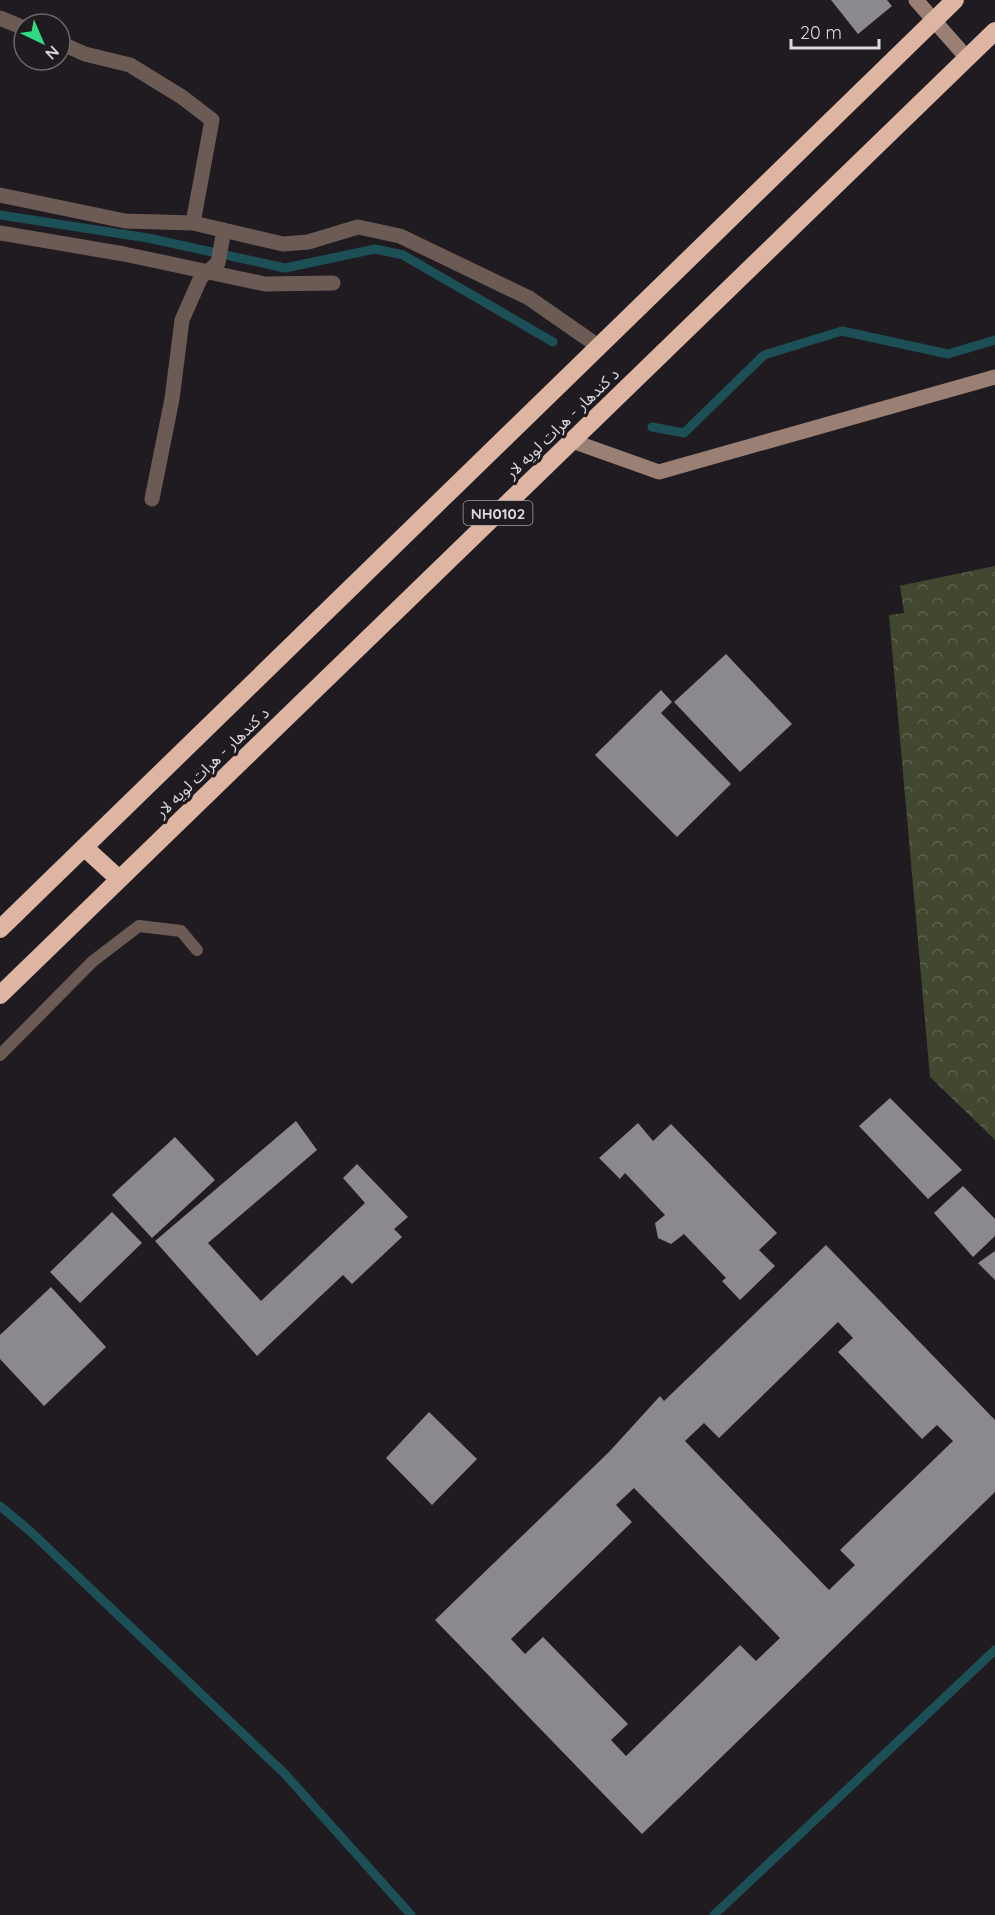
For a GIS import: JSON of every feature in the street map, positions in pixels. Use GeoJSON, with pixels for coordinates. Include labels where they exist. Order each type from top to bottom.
{"type":"FeatureCollection","features":[{"type":"Feature","properties":{"kind":"highway","name":"د کندهار - هرات لويه لار"},"geometry":{"type":"LineString","coordinates":[[0,929],[955,0]]}},
{"type":"Feature","properties":{"kind":"highway","name":"د کندهار - هرات لويه لار"},"geometry":{"type":"LineString","coordinates":[[0,994],[995,31]]}},
{"type":"Feature","properties":{"kind":"highway"},"geometry":{"type":"LineString","coordinates":[[84,847],[119,879]]}},
{"type":"Feature","properties":{"kind":"street"},"geometry":{"type":"LineString","coordinates":[[916,0],[967,58]]}},
{"type":"Feature","properties":{"kind":"street"},"geometry":{"type":"LineString","coordinates":[[72,49],[130,65],[212,120],[193,223]]}},
{"type":"Feature","properties":{"kind":"street"},"geometry":{"type":"LineString","coordinates":[[0,195],[125,221],[193,223],[223,236],[283,244],[308,242],[358,226],[400,236],[529,298],[598,346]]}},
{"type":"Feature","properties":{"kind":"street"},"geometry":{"type":"LineString","coordinates":[[0,233],[213,267],[266,284],[333,283]]}},
{"type":"Feature","properties":{"kind":"street"},"geometry":{"type":"LineString","coordinates":[[152,499],[172,399],[182,320],[201,277],[213,267],[223,236]]}},
{"type":"Feature","properties":{"kind":"street"},"geometry":{"type":"LineString","coordinates":[[572,441],[659,472],[995,377]]}},
{"type":"Feature","properties":{"kind":"lane"},"geometry":{"type":"LineString","coordinates":[[0,1055],[93,961],[139,926],[181,931],[197,950]]}},
{"type":"Feature","properties":{"kind":"green space"},"geometry":{"type":"Polygon","coordinates":[[[995,566],[995,1140],[930,1077],[889,615],[904,613],[900,586],[889,588],[995,566]]]}},
{"type":"Feature","properties":{"kind":"building"},"geometry":{"type":"Polygon","coordinates":[[[831,0],[887,0],[892,6],[858,34],[831,0]]]}},
{"type":"Feature","properties":{"kind":"building"},"geometry":{"type":"Polygon","coordinates":[[[726,654],[792,724],[740,772],[674,702],[726,654]]]}},
{"type":"Feature","properties":{"kind":"building"},"geometry":{"type":"Polygon","coordinates":[[[661,690],[672,702],[661,713],[731,784],[677,837],[595,755],[661,690]]]}},
{"type":"Feature","properties":{"kind":"building"},"geometry":{"type":"Polygon","coordinates":[[[890,1098],[962,1170],[928,1199],[859,1126],[890,1098]]]}},
{"type":"Feature","properties":{"kind":"building"},"geometry":{"type":"Polygon","coordinates":[[[296,1121],[317,1150],[208,1243],[261,1301],[365,1203],[343,1178],[357,1164],[408,1217],[394,1229],[402,1237],[352,1284],[343,1275],[257,1356],[155,1241],[296,1121]]]}},
{"type":"Feature","properties":{"kind":"building"},"geometry":{"type":"Polygon","coordinates":[[[638,1123],[653,1141],[671,1124],[777,1233],[759,1250],[775,1266],[740,1300],[722,1281],[726,1278],[684,1234],[671,1244],[658,1238],[655,1223],[665,1215],[625,1173],[620,1179],[599,1158],[638,1123]]]}},
{"type":"Feature","properties":{"kind":"building"},"geometry":{"type":"Polygon","coordinates":[[[175,1137],[215,1180],[152,1238],[112,1195],[175,1137]]]}},
{"type":"Feature","properties":{"kind":"building"},"geometry":{"type":"Polygon","coordinates":[[[963,1186],[995,1219],[995,1236],[973,1257],[934,1213],[963,1186]]]}},
{"type":"Feature","properties":{"kind":"building"},"geometry":{"type":"Polygon","coordinates":[[[112,1212],[142,1243],[80,1303],[50,1272],[112,1212]]]}},
{"type":"Feature","properties":{"kind":"building"},"geometry":{"type":"Polygon","coordinates":[[[826,1245],[995,1420],[995,1492],[642,1834],[435,1620],[609,1452],[660,1396],[664,1401],[826,1245]],[[838,1322],[719,1438],[704,1423],[685,1441],[829,1590],[855,1565],[840,1550],[953,1441],[937,1425],[922,1439],[838,1352],[853,1338],[838,1322]],[[634,1488],[616,1505],[632,1522],[511,1639],[525,1654],[543,1637],[628,1724],[611,1740],[626,1756],[740,1645],[756,1661],[780,1638],[634,1488]]]}},
{"type":"Feature","properties":{"kind":"building"},"geometry":{"type":"Polygon","coordinates":[[[995,1251],[995,1280],[978,1263],[995,1251]]]}},
{"type":"Feature","properties":{"kind":"building"},"geometry":{"type":"Polygon","coordinates":[[[51,1287],[106,1347],[44,1406],[0,1359],[0,1335],[51,1287]]]}},
{"type":"Feature","properties":{"kind":"building"},"geometry":{"type":"Polygon","coordinates":[[[429,1412],[477,1459],[432,1505],[386,1458],[429,1412]]]}},
{"type":"Feature","properties":{"kind":"waterway"},"geometry":{"type":"LineString","coordinates":[[0,215],[148,238],[285,268],[375,249],[403,255],[553,342]]}},
{"type":"Feature","properties":{"kind":"waterway"},"geometry":{"type":"LineString","coordinates":[[652,427],[684,433],[764,355],[842,331],[948,354],[995,340]]}},
{"type":"Feature","properties":{"kind":"waterway"},"geometry":{"type":"LineString","coordinates":[[0,1506],[31,1532],[284,1773],[411,1915]]}},
{"type":"Feature","properties":{"kind":"waterway"},"geometry":{"type":"LineString","coordinates":[[714,1915],[995,1650]]}}]}
